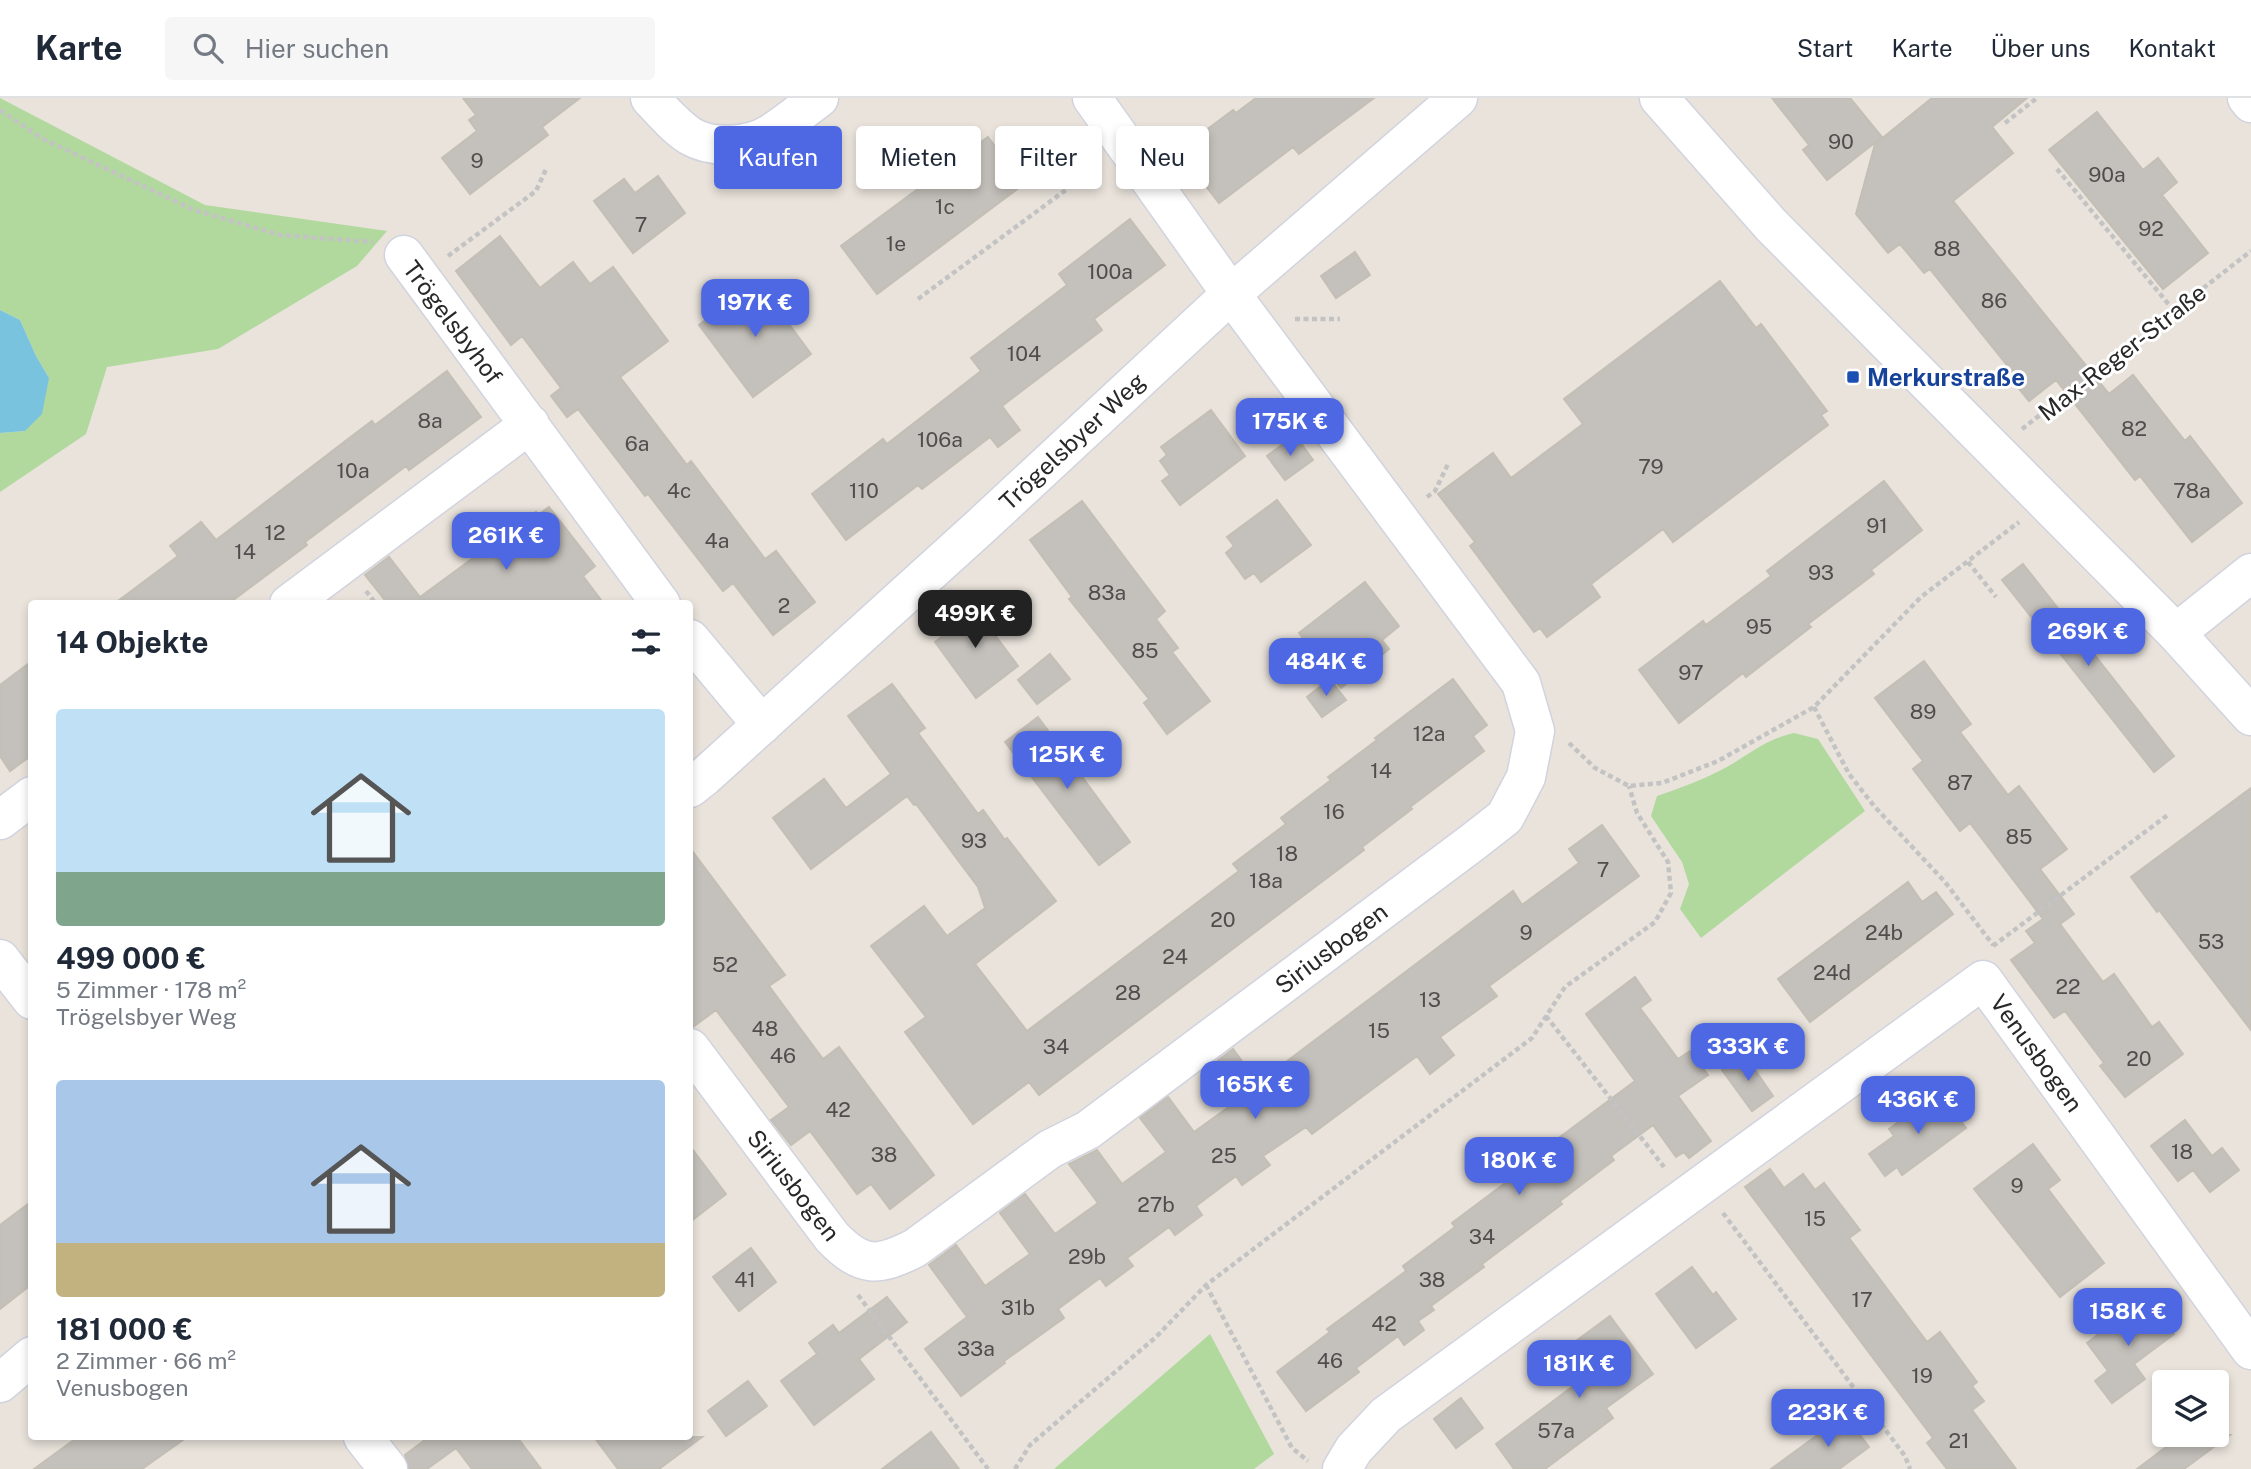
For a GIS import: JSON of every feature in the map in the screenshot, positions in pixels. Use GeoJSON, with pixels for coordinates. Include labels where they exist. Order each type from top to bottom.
{"type":"FeatureCollection","features":[{"type":"Feature","properties":{"kind":"street"},"geometry":{"type":"LineString","coordinates":[[650,98],[693,138],[742,145],[767,135],[819,98]]}},
{"type":"Feature","properties":{"kind":"street","name":"Siriusbogen"},"geometry":{"type":"LineString","coordinates":[[1092,98],[1116,132]]}},
{"type":"Feature","properties":{"kind":"street","name":"Trögelsbyer Weg"},"geometry":{"type":"LineString","coordinates":[[693,786],[980,527],[1231,294],[1458,98]]}},
{"type":"Feature","properties":{"kind":"street"},"geometry":{"type":"LineString","coordinates":[[1659,98],[1771,225],[2176,633],[2251,716]]}},
{"type":"Feature","properties":{"kind":"street"},"geometry":{"type":"LineString","coordinates":[[2247,98],[2251,103]]}},
{"type":"Feature","properties":{"kind":"street","name":"Siriusbogen"},"geometry":{"type":"LineString","coordinates":[[693,1052],[832,1237],[850,1255],[870,1262],[892,1260],[915,1248],[1050,1149],[1088,1129],[1505,817],[1526,778],[1535,730],[1521,683],[1231,294],[1157,189]]}},
{"type":"Feature","properties":{"kind":"street","name":"Trögelsbyhof"},"geometry":{"type":"LineString","coordinates":[[404,255],[658,600]]}},
{"type":"Feature","properties":{"kind":"street"},"geometry":{"type":"LineString","coordinates":[[294,600],[530,424]]}},
{"type":"Feature","properties":{"kind":"street"},"geometry":{"type":"LineString","coordinates":[[2176,633],[2251,573]]}},
{"type":"Feature","properties":{"kind":"street"},"geometry":{"type":"LineString","coordinates":[[693,643],[762,725]]}},
{"type":"Feature","properties":{"kind":"street"},"geometry":{"type":"LineString","coordinates":[[0,820],[28,799]]}},
{"type":"Feature","properties":{"kind":"street"},"geometry":{"type":"LineString","coordinates":[[0,959],[28,995]]}},
{"type":"Feature","properties":{"kind":"street","name":"Venusbogen"},"geometry":{"type":"LineString","coordinates":[[1342,1468],[1354,1449],[1386,1415],[1695,1192],[1988,963],[2251,1350]]}},
{"type":"Feature","properties":{"kind":"street"},"geometry":{"type":"LineString","coordinates":[[0,1383],[28,1359]]}},
{"type":"Feature","properties":{"kind":"street"},"geometry":{"type":"LineString","coordinates":[[365,1440],[388,1469]]}},
{"type":"Feature","properties":{"kind":"path"},"geometry":{"type":"LineString","coordinates":[[2005,123],[2037,98]]}},
{"type":"Feature","properties":{"kind":"path","name":"Trögelsbyhof"},"geometry":{"type":"LineString","coordinates":[[0,110],[41,138],[194,210],[280,235],[379,242],[404,255]]}},
{"type":"Feature","properties":{"kind":"path"},"geometry":{"type":"LineString","coordinates":[[918,299],[1116,153]]}},
{"type":"Feature","properties":{"kind":"path"},"geometry":{"type":"LineString","coordinates":[[459,248],[536,191],[547,167]]}},
{"type":"Feature","properties":{"kind":"path"},"geometry":{"type":"LineString","coordinates":[[2057,169],[2175,312]]}},
{"type":"Feature","properties":{"kind":"path","name":"Max-Reger-Straße"},"geometry":{"type":"LineString","coordinates":[[1993,451],[2251,251]]}},
{"type":"Feature","properties":{"kind":"path"},"geometry":{"type":"LineString","coordinates":[[1561,736],[1595,768],[1629,786],[1662,783],[1718,761],[1814,707],[1921,597],[2045,503]]}},
{"type":"Feature","properties":{"kind":"path"},"geometry":{"type":"LineString","coordinates":[[1968,562],[1996,597]]}},
{"type":"Feature","properties":{"kind":"path"},"geometry":{"type":"LineString","coordinates":[[1814,707],[1849,774],[1874,806],[1945,882],[1988,963],[2169,814]]}},
{"type":"Feature","properties":{"kind":"path"},"geometry":{"type":"LineString","coordinates":[[1015,1469],[1030,1445],[1156,1338],[1206,1285],[1532,1038],[1565,987],[1655,922],[1671,893],[1668,862],[1637,813],[1629,786]]}},
{"type":"Feature","properties":{"kind":"path"},"geometry":{"type":"LineString","coordinates":[[1546,1016],[1669,1172],[1721,1210],[1905,1455],[1910,1469]]}},
{"type":"Feature","properties":{"kind":"path"},"geometry":{"type":"LineString","coordinates":[[870,1262],[857,1294],[988,1469]]}},
{"type":"Feature","properties":{"kind":"path"},"geometry":{"type":"LineString","coordinates":[[1206,1285],[1292,1448],[1316,1467],[1342,1468]]}},
{"type":"Feature","properties":{"kind":"green space"},"geometry":{"type":"Polygon","coordinates":[[[0,98],[205,205],[387,231],[357,266],[218,349],[107,367],[86,434],[0,492],[0,433],[25,431],[49,378],[20,320],[0,310],[0,98]]]}},
{"type":"Feature","properties":{"kind":"green space"},"geometry":{"type":"Polygon","coordinates":[[[1794,733],[1818,739],[1865,811],[1701,938],[1680,909],[1689,884],[1682,862],[1651,816],[1657,796],[1708,776],[1766,743],[1794,733]]]}},
{"type":"Feature","properties":{"kind":"green space"},"geometry":{"type":"Polygon","coordinates":[[[1210,1334],[1274,1454],[1254,1469],[1054,1469],[1210,1334]]]}},
{"type":"Feature","properties":{"kind":"water"},"geometry":{"type":"Polygon","coordinates":[[[0,310],[20,320],[49,378],[42,414],[25,431],[0,433],[0,310]]]}},
{"type":"Feature","properties":{"kind":"building"},"geometry":{"type":"Polygon","coordinates":[[[463,98],[580,98],[542,127],[548,135],[470,194],[442,158],[477,131],[469,120],[476,115],[463,98]]]}},
{"type":"Feature","properties":{"kind":"building"},"geometry":{"type":"Polygon","coordinates":[[[1256,98],[1374,98],[1299,154],[1293,147],[1219,203],[1208,189],[1209,128],[1233,110],[1236,113],[1256,98]]]}},
{"type":"Feature","properties":{"kind":"building"},"geometry":{"type":"Polygon","coordinates":[[[1772,98],[1850,98],[1882,137],[1827,180],[1803,150],[1809,145],[1772,98]]]}},
{"type":"Feature","properties":{"kind":"building"},"geometry":{"type":"Polygon","coordinates":[[[1932,98],[2027,98],[1992,127],[2013,153],[1953,201],[2109,394],[2133,375],[2185,441],[2190,436],[2242,503],[2192,542],[2140,476],[2135,480],[2056,380],[2029,401],[2003,369],[2007,365],[1930,269],[1924,273],[1900,244],[1888,253],[1856,214],[1875,144],[1932,98]]]}},
{"type":"Feature","properties":{"kind":"building"},"geometry":{"type":"Polygon","coordinates":[[[2097,112],[2143,170],[2158,158],[2177,182],[2162,195],[2208,253],[2163,289],[2049,150],[2097,112]]]}},
{"type":"Feature","properties":{"kind":"building"},"geometry":{"type":"Polygon","coordinates":[[[988,137],[995,146],[995,189],[1017,189],[877,294],[841,246],[918,189],[981,189],[981,142],[988,137]]]}},
{"type":"Feature","properties":{"kind":"building"},"geometry":{"type":"Polygon","coordinates":[[[658,176],[685,213],[633,253],[594,201],[624,179],[635,193],[658,176]]]}},
{"type":"Feature","properties":{"kind":"building"},"geometry":{"type":"Polygon","coordinates":[[[1130,219],[1165,265],[1094,319],[1102,330],[1002,406],[1020,430],[998,447],[990,437],[922,489],[918,485],[846,540],[812,494],[883,439],[887,444],[981,371],[971,358],[1067,285],[1059,274],[1130,219]]]}},
{"type":"Feature","properties":{"kind":"building"},"geometry":{"type":"Polygon","coordinates":[[[500,236],[540,288],[573,262],[590,284],[613,267],[668,341],[620,377],[687,465],[691,461],[765,559],[776,551],[815,602],[773,635],[733,583],[723,591],[578,409],[567,417],[551,396],[561,388],[522,336],[511,345],[456,271],[500,236]]]}},
{"type":"Feature","properties":{"kind":"building"},"geometry":{"type":"Polygon","coordinates":[[[1355,252],[1370,275],[1336,298],[1321,276],[1355,252]]]}},
{"type":"Feature","properties":{"kind":"building"},"geometry":{"type":"Polygon","coordinates":[[[757,281],[811,354],[753,397],[699,325],[757,281]]]}},
{"type":"Feature","properties":{"kind":"building"},"geometry":{"type":"Polygon","coordinates":[[[1720,281],[1756,328],[1761,324],[1827,411],[1821,415],[1828,425],[1673,542],[1663,529],[1591,584],[1600,597],[1547,637],[1540,628],[1534,632],[1470,546],[1475,542],[1438,494],[1493,453],[1511,478],[1583,424],[1564,399],[1720,281]]]}},
{"type":"Feature","properties":{"kind":"building"},"geometry":{"type":"Polygon","coordinates":[[[447,371],[481,417],[409,470],[406,466],[233,600],[119,600],[178,556],[170,546],[201,522],[216,540],[372,421],[375,425],[447,371]]]}},
{"type":"Feature","properties":{"kind":"building"},"geometry":{"type":"Polygon","coordinates":[[[1211,410],[1245,456],[1180,505],[1162,481],[1170,475],[1160,461],[1167,455],[1161,447],[1211,410]]]}},
{"type":"Feature","properties":{"kind":"building"},"geometry":{"type":"Polygon","coordinates":[[[1295,435],[1313,460],[1285,480],[1267,456],[1295,435]]]}},
{"type":"Feature","properties":{"kind":"building"},"geometry":{"type":"Polygon","coordinates":[[[1884,481],[1922,530],[1871,570],[1874,574],[1808,624],[1811,627],[1746,677],[1743,673],[1679,723],[1639,670],[1703,621],[1706,625],[1771,576],[1767,571],[1884,481]]]}},
{"type":"Feature","properties":{"kind":"building"},"geometry":{"type":"Polygon","coordinates":[[[1277,500],[1311,545],[1261,582],[1254,573],[1245,579],[1226,553],[1234,546],[1227,537],[1277,500]]]}},
{"type":"Feature","properties":{"kind":"building"},"geometry":{"type":"Polygon","coordinates":[[[1082,501],[1165,611],[1156,619],[1178,648],[1172,652],[1210,701],[1167,734],[1144,703],[1149,699],[1069,599],[1072,597],[1030,540],[1082,501]]]}},
{"type":"Feature","properties":{"kind":"building"},"geometry":{"type":"Polygon","coordinates":[[[549,507],[595,566],[583,576],[601,600],[385,600],[365,575],[389,557],[420,597],[536,512],[538,515],[549,507]]]}},
{"type":"Feature","properties":{"kind":"building"},"geometry":{"type":"Polygon","coordinates":[[[2023,564],[2174,756],[2154,772],[2002,580],[2023,564]]]}},
{"type":"Feature","properties":{"kind":"building"},"geometry":{"type":"Polygon","coordinates":[[[1365,582],[1399,626],[1382,640],[1389,649],[1341,688],[1299,633],[1365,582]]]}},
{"type":"Feature","properties":{"kind":"building"},"geometry":{"type":"Polygon","coordinates":[[[968,599],[1018,666],[976,698],[935,642],[955,627],[946,615],[968,599]]]}},
{"type":"Feature","properties":{"kind":"building"},"geometry":{"type":"Polygon","coordinates":[[[1050,654],[1070,679],[1037,704],[1018,680],[1050,654]]]}},
{"type":"Feature","properties":{"kind":"building"},"geometry":{"type":"Polygon","coordinates":[[[1924,661],[1971,724],[1960,732],[2008,795],[2019,786],[2067,849],[2040,869],[2074,914],[2060,924],[2103,982],[2114,974],[2152,1027],[2159,1022],[2183,1054],[2125,1097],[2100,1066],[2104,1063],[2065,1011],[2054,1018],[2011,960],[2035,943],[2026,931],[2043,919],[1970,823],[1960,831],[1913,769],[1923,761],[1875,698],[1924,661]]]}},
{"type":"Feature","properties":{"kind":"building"},"geometry":{"type":"Polygon","coordinates":[[[28,664],[28,758],[10,771],[0,756],[0,685],[28,664]]]}},
{"type":"Feature","properties":{"kind":"building"},"geometry":{"type":"Polygon","coordinates":[[[1330,679],[1346,700],[1322,717],[1307,697],[1330,679]]]}},
{"type":"Feature","properties":{"kind":"building"},"geometry":{"type":"Polygon","coordinates":[[[1453,679],[1487,725],[1473,736],[1484,751],[1410,807],[1412,809],[1362,847],[1364,850],[1039,1095],[1029,1082],[973,1124],[905,1032],[926,1017],[871,946],[924,906],[947,936],[985,908],[978,887],[916,804],[907,796],[811,869],[773,818],[824,779],[846,808],[891,774],[848,716],[892,684],[925,728],[918,733],[978,814],[983,810],[1056,901],[975,964],[1027,1031],[1239,871],[1233,864],[1286,824],[1281,818],[1331,780],[1328,777],[1377,740],[1375,738],[1453,679]]]}},
{"type":"Feature","properties":{"kind":"building"},"geometry":{"type":"Polygon","coordinates":[[[1038,717],[1130,842],[1099,865],[1005,742],[1038,717]]]}},
{"type":"Feature","properties":{"kind":"building"},"geometry":{"type":"Polygon","coordinates":[[[2251,788],[2251,1030],[2131,877],[2251,788]]]}},
{"type":"Feature","properties":{"kind":"building"},"geometry":{"type":"Polygon","coordinates":[[[1602,825],[1639,876],[1489,986],[1497,996],[1440,1037],[1454,1055],[1430,1074],[1417,1056],[1312,1134],[1306,1127],[1263,1156],[1270,1165],[1242,1185],[1236,1176],[1196,1206],[1202,1215],[1175,1235],[1169,1227],[1127,1258],[1133,1266],[1106,1286],[1100,1278],[1058,1309],[1064,1318],[961,1396],[925,1349],[967,1317],[929,1265],[956,1245],[985,1286],[1030,1254],[1000,1213],[1025,1194],[1055,1234],[1098,1203],[1069,1164],[1097,1150],[1122,1184],[1166,1152],[1140,1118],[1168,1097],[1194,1132],[1237,1101],[1211,1066],[1233,1049],[1258,1083],[1513,891],[1522,905],[1579,863],[1569,849],[1602,825]]]}},
{"type":"Feature","properties":{"kind":"building"},"geometry":{"type":"Polygon","coordinates":[[[693,852],[785,975],[769,986],[823,1059],[839,1047],[934,1175],[890,1209],[871,1184],[857,1194],[810,1131],[791,1145],[771,1120],[789,1107],[716,1010],[693,1027],[693,852]]]}},
{"type":"Feature","properties":{"kind":"building"},"geometry":{"type":"Polygon","coordinates":[[[1908,882],[1922,902],[1936,892],[1953,914],[1810,1022],[1778,979],[1908,882]]]}},
{"type":"Feature","properties":{"kind":"building"},"geometry":{"type":"Polygon","coordinates":[[[1635,977],[1651,1000],[1640,1008],[1678,1059],[1690,1051],[1708,1075],[1678,1096],[1711,1141],[1689,1158],[1684,1152],[1676,1157],[1653,1125],[1611,1156],[1614,1160],[1560,1201],[1562,1204],[1431,1306],[1434,1310],[1418,1321],[1424,1330],[1404,1345],[1398,1336],[1356,1368],[1359,1372],[1306,1411],[1277,1372],[1330,1332],[1327,1329],[1406,1271],[1403,1266],[1455,1227],[1452,1223],[1532,1163],[1529,1160],[1635,1081],[1586,1014],[1635,977]]]}},
{"type":"Feature","properties":{"kind":"building"},"geometry":{"type":"Polygon","coordinates":[[[1744,1054],[1773,1096],[1752,1111],[1722,1070],[1744,1054]]]}},
{"type":"Feature","properties":{"kind":"building"},"geometry":{"type":"Polygon","coordinates":[[[1940,1092],[1966,1128],[1902,1175],[1897,1167],[1885,1176],[1869,1154],[1894,1136],[1889,1129],[1940,1092]]]}},
{"type":"Feature","properties":{"kind":"building"},"geometry":{"type":"Polygon","coordinates":[[[2185,1120],[2212,1156],[2222,1148],[2239,1170],[2210,1192],[2193,1170],[2178,1181],[2151,1146],[2185,1120]]]}},
{"type":"Feature","properties":{"kind":"building"},"geometry":{"type":"Polygon","coordinates":[[[2033,1144],[2060,1180],[2048,1189],[2104,1263],[2060,1297],[1974,1189],[2033,1144]]]}},
{"type":"Feature","properties":{"kind":"building"},"geometry":{"type":"Polygon","coordinates":[[[693,1150],[726,1194],[693,1220],[693,1150]]]}},
{"type":"Feature","properties":{"kind":"building"},"geometry":{"type":"Polygon","coordinates":[[[1770,1169],[1784,1188],[1803,1174],[1815,1190],[1824,1183],[1860,1230],[1849,1238],[1927,1342],[1940,1332],[1977,1382],[1972,1386],[1984,1401],[1972,1410],[2016,1469],[1947,1469],[1927,1443],[1933,1438],[1745,1187],[1770,1169]]]}},
{"type":"Feature","properties":{"kind":"building"},"geometry":{"type":"Polygon","coordinates":[[[28,1204],[28,1287],[0,1309],[0,1225],[28,1204]]]}},
{"type":"Feature","properties":{"kind":"building"},"geometry":{"type":"Polygon","coordinates":[[[751,1248],[776,1282],[739,1311],[713,1277],[751,1248]]]}},
{"type":"Feature","properties":{"kind":"building"},"geometry":{"type":"Polygon","coordinates":[[[1692,1267],[1713,1295],[1716,1292],[1736,1319],[1696,1348],[1656,1294],[1692,1267]]]}},
{"type":"Feature","properties":{"kind":"building"},"geometry":{"type":"Polygon","coordinates":[[[887,1297],[907,1322],[859,1359],[874,1379],[814,1425],[781,1381],[817,1354],[809,1343],[833,1325],[839,1333],[887,1297]]]}},
{"type":"Feature","properties":{"kind":"building"},"geometry":{"type":"Polygon","coordinates":[[[2146,1298],[2174,1334],[2134,1364],[2145,1379],[2112,1403],[2095,1381],[2108,1371],[2087,1343],[2146,1298]]]}},
{"type":"Feature","properties":{"kind":"building"},"geometry":{"type":"Polygon","coordinates":[[[1610,1316],[1653,1374],[1606,1408],[1613,1418],[1545,1469],[1514,1469],[1496,1444],[1588,1375],[1568,1347],[1610,1316]]]}},
{"type":"Feature","properties":{"kind":"building"},"geometry":{"type":"Polygon","coordinates":[[[748,1381],[767,1406],[726,1436],[708,1411],[748,1381]]]}},
{"type":"Feature","properties":{"kind":"building"},"geometry":{"type":"Polygon","coordinates":[[[1461,1398],[1483,1428],[1456,1448],[1434,1419],[1461,1398]]]}},
{"type":"Feature","properties":{"kind":"building"},"geometry":{"type":"Polygon","coordinates":[[[1845,1415],[1869,1447],[1839,1469],[1771,1469],[1845,1415]]]}},
{"type":"Feature","properties":{"kind":"building"},"geometry":{"type":"Polygon","coordinates":[[[931,1432],[959,1469],[882,1469],[931,1432]]]}},
{"type":"Feature","properties":{"kind":"building"},"geometry":{"type":"Polygon","coordinates":[[[693,1437],[702,1437],[659,1469],[618,1469],[596,1440],[693,1440],[693,1437]]]}},
{"type":"Feature","properties":{"kind":"building"},"geometry":{"type":"Polygon","coordinates":[[[74,1440],[183,1440],[142,1469],[34,1469],[74,1440]]]}},
{"type":"Feature","properties":{"kind":"building"},"geometry":{"type":"Polygon","coordinates":[[[425,1440],[519,1440],[541,1469],[472,1469],[456,1448],[427,1469],[409,1469],[405,1455],[425,1440]]]}},
{"type":"Feature","properties":{"kind":"building"},"geometry":{"type":"Polygon","coordinates":[[[2166,1447],[2214,1447],[2184,1469],[2137,1469],[2166,1447]]]}},
{"type":"Feature","properties":{"kind":"place","name":"Merkurstraße"},"geometry":{"type":"Point","coordinates":[1853,377]}}]}
